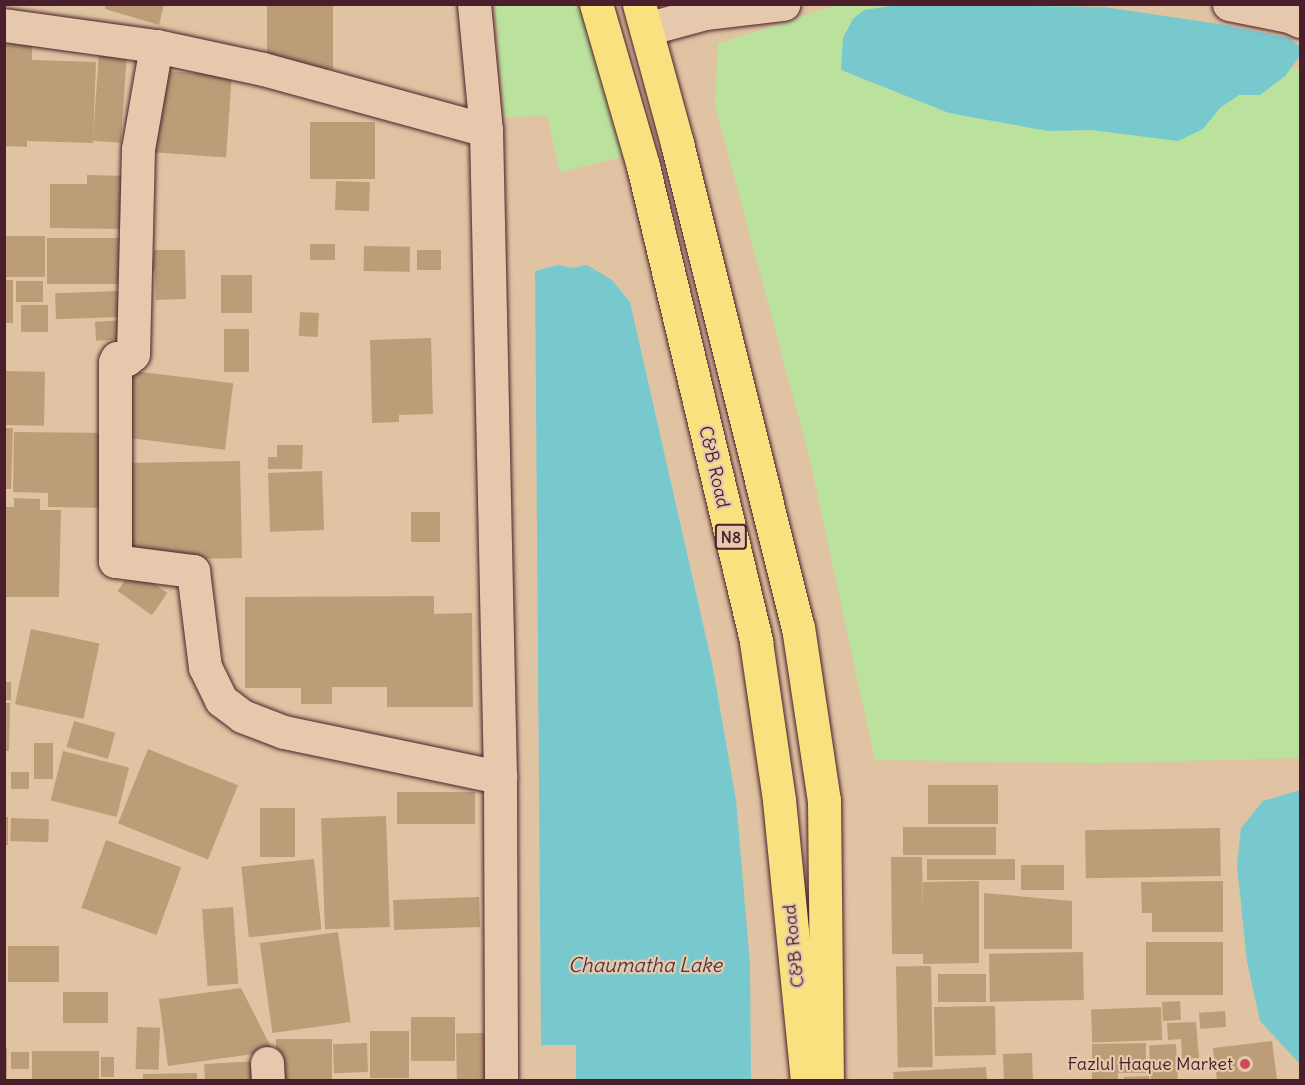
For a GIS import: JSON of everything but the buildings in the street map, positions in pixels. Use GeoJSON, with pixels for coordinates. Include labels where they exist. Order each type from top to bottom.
{"type":"FeatureCollection","features":[{"type":"Feature","properties":{"kind":"highway","name":"C&B Road"},"geometry":{"type":"LineString","coordinates":[[596,4],[643,166],[756,642],[779,800],[807,1080]]}},
{"type":"Feature","properties":{"kind":"highway","name":"C&B Road"},"geometry":{"type":"LineString","coordinates":[[642,16],[677,143],[798,627],[824,800],[827,1080]]}},
{"type":"Feature","properties":{"kind":"street"},"geometry":{"type":"LineString","coordinates":[[474,4],[486,130],[500,777],[501,1080]]}},
{"type":"Feature","properties":{"kind":"street"},"geometry":{"type":"LineString","coordinates":[[642,16],[705,13],[783,4]]}},
{"type":"Feature","properties":{"kind":"street"},"geometry":{"type":"LineString","coordinates":[[1229,4],[1289,16],[1300,21]]}},
{"type":"Feature","properties":{"kind":"street"},"geometry":{"type":"LineString","coordinates":[[4,25],[156,46],[263,69],[486,130]]}},
{"type":"Feature","properties":{"kind":"street"},"geometry":{"type":"LineString","coordinates":[[156,46],[138,149],[133,354],[127,359],[117,358],[116,362],[116,561],[193,572],[205,667],[221,699],[242,716],[284,732],[500,777]]}},
{"type":"Feature","properties":{"kind":"green space"},"geometry":{"type":"Polygon","coordinates":[[[495,5],[590,5],[630,155],[560,172],[547,116],[504,117],[495,5]]]}},
{"type":"Feature","properties":{"kind":"green space"},"geometry":{"type":"Polygon","coordinates":[[[837,5],[1074,5],[1300,70],[1300,758],[1099,763],[875,760],[809,456],[715,105],[718,44],[837,5]]]}},
{"type":"Feature","properties":{"kind":"water"},"geometry":{"type":"Polygon","coordinates":[[[903,4],[1104,7],[1219,24],[1289,38],[1300,47],[1300,56],[1285,76],[1260,95],[1239,95],[1220,108],[1203,129],[1178,141],[1091,130],[1048,131],[949,113],[841,70],[843,38],[853,19],[864,10],[903,4]]]}},
{"type":"Feature","properties":{"kind":"water","name":"Chaumatha Lake"},"geometry":{"type":"Polygon","coordinates":[[[558,265],[572,268],[587,265],[612,280],[630,302],[713,668],[736,800],[750,964],[751,1080],[576,1080],[576,1045],[541,1045],[535,271],[558,265]]]}},
{"type":"Feature","properties":{"kind":"water"},"geometry":{"type":"Polygon","coordinates":[[[1300,790],[1300,1064],[1260,1021],[1247,962],[1237,865],[1241,828],[1263,801],[1300,790]]]}},
{"type":"Feature","properties":{"kind":"place","name":"Fazlul Haque Market"},"geometry":{"type":"Point","coordinates":[1245,1064]}}]}
